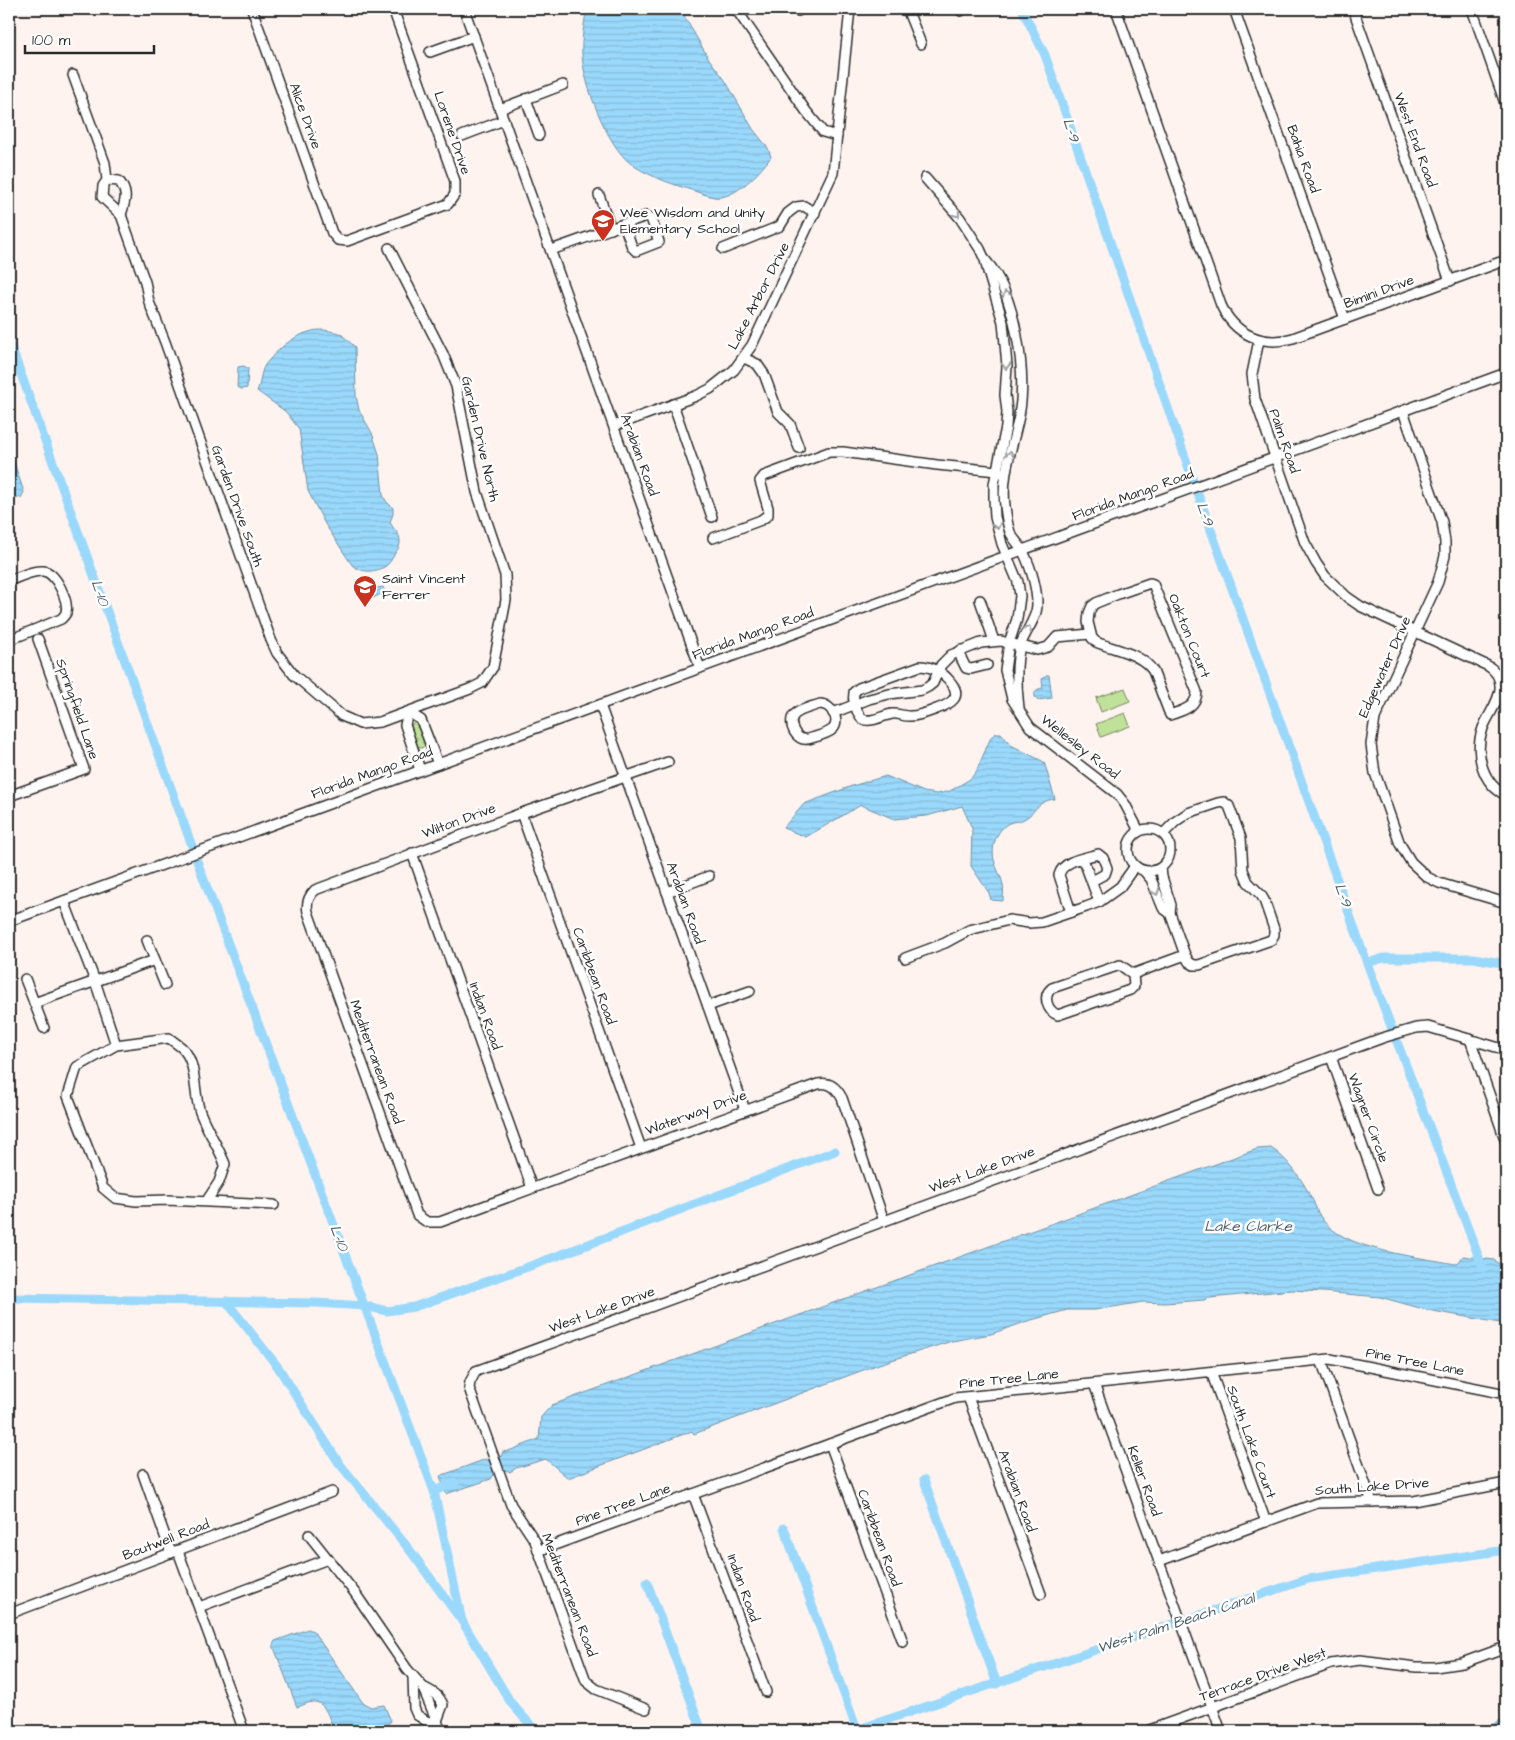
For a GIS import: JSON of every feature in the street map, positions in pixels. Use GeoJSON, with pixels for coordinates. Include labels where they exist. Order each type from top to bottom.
{"type":"FeatureCollection","features":[{"type":"Feature","properties":{"kind":"street","name":"Alice Drive"},"geometry":{"type":"LineString","coordinates":[[252,9],[332,233]]}},
{"type":"Feature","properties":{"kind":"street","name":"Lorene Drive"},"geometry":{"type":"LineString","coordinates":[[332,233],[338,240],[347,241],[448,204],[455,194],[455,181],[393,9]]}},
{"type":"Feature","properties":{"kind":"street","name":"Arabian Road"},"geometry":{"type":"LineString","coordinates":[[464,9],[700,668]]}},
{"type":"Feature","properties":{"kind":"street"},"geometry":{"type":"LineString","coordinates":[[736,9],[817,125],[823,132],[838,136]]}},
{"type":"Feature","properties":{"kind":"street","name":"Lake Arbor Drive"},"geometry":{"type":"LineString","coordinates":[[614,426],[710,389],[728,375],[744,358],[752,345],[833,173],[850,9]]}},
{"type":"Feature","properties":{"kind":"street"},"geometry":{"type":"LineString","coordinates":[[907,9],[920,44]]}},
{"type":"Feature","properties":{"kind":"street"},"geometry":{"type":"LineString","coordinates":[[1116,9],[1224,311],[1240,331],[1260,340]]}},
{"type":"Feature","properties":{"kind":"street","name":"Bahia Road"},"geometry":{"type":"LineString","coordinates":[[1234,9],[1345,319]]}},
{"type":"Feature","properties":{"kind":"street","name":"West End Road"},"geometry":{"type":"LineString","coordinates":[[1353,9],[1450,281]]}},
{"type":"Feature","properties":{"kind":"street"},"geometry":{"type":"LineString","coordinates":[[1472,9],[1506,106]]}},
{"type":"Feature","properties":{"kind":"street"},"geometry":{"type":"LineString","coordinates":[[430,52],[474,36]]}},
{"type":"Feature","properties":{"kind":"street","name":"Garden Drive South"},"geometry":{"type":"LineString","coordinates":[[73,75],[105,163],[107,180],[103,186],[102,197],[121,215],[146,282],[149,302],[165,342],[268,634],[277,653],[294,675],[348,720],[360,724],[374,724],[408,712]]}},
{"type":"Feature","properties":{"kind":"street"},"geometry":{"type":"LineString","coordinates":[[500,109],[563,85]]}},
{"type":"Feature","properties":{"kind":"street"},"geometry":{"type":"LineString","coordinates":[[526,99],[539,135]]}},
{"type":"Feature","properties":{"kind":"street"},"geometry":{"type":"LineString","coordinates":[[462,136],[504,120]]}},
{"type":"Feature","properties":{"kind":"street"},"geometry":{"type":"LineString","coordinates":[[925,178],[960,218],[985,260]]}},
{"type":"Feature","properties":{"kind":"street"},"geometry":{"type":"LineString","coordinates":[[107,180],[119,181],[126,189],[126,200],[121,215]]}},
{"type":"Feature","properties":{"kind":"street"},"geometry":{"type":"LineString","coordinates":[[599,196],[611,229]]}},
{"type":"Feature","properties":{"kind":"street"},"geometry":{"type":"LineString","coordinates":[[723,249],[780,226],[788,213],[796,207],[804,206],[815,213]]}},
{"type":"Feature","properties":{"kind":"street"},"geometry":{"type":"LineString","coordinates":[[551,250],[646,216],[651,218],[659,242],[636,251],[632,248],[624,224]]}},
{"type":"Feature","properties":{"kind":"street","name":"Garden Drive North"},"geometry":{"type":"LineString","coordinates":[[389,248],[443,354],[456,386],[477,492],[503,568],[507,587],[495,660],[486,678],[470,690],[408,712]]}},
{"type":"Feature","properties":{"kind":"street","name":"Wellesley Road"},"geometry":{"type":"LineString","coordinates":[[985,260],[1003,322],[1008,366],[1005,394],[1006,427],[994,484],[995,517],[1002,544],[1018,582],[1020,596],[1017,619],[1009,642],[1005,670],[1012,699],[1030,727],[1117,794],[1125,804],[1139,831]]}},
{"type":"Feature","properties":{"kind":"street","name":"Wellesley Road"},"geometry":{"type":"LineString","coordinates":[[985,260],[995,270],[1005,291],[1015,328],[1021,370],[1019,414],[1003,485],[1010,532],[1023,550],[1036,584],[1037,608],[1020,646],[1016,686],[1020,710]]}},
{"type":"Feature","properties":{"kind":"street","name":"Bimini Drive"},"geometry":{"type":"LineString","coordinates":[[1260,340],[1273,342],[1286,340],[1506,260]]}},
{"type":"Feature","properties":{"kind":"street","name":"Palm Road"},"geometry":{"type":"LineString","coordinates":[[1260,340],[1254,361],[1253,386],[1255,399],[1306,543],[1316,564],[1325,576],[1347,597],[1360,606],[1488,666],[1497,674],[1501,687],[1483,728],[1480,756],[1483,770],[1490,782],[1506,796]]}},
{"type":"Feature","properties":{"kind":"street"},"geometry":{"type":"LineString","coordinates":[[744,358],[757,364],[764,374],[778,412],[790,424],[799,448]]}},
{"type":"Feature","properties":{"kind":"street","name":"Florida Mango Road"},"geometry":{"type":"LineString","coordinates":[[9,921],[1506,373]]}},
{"type":"Feature","properties":{"kind":"street"},"geometry":{"type":"LineString","coordinates":[[672,404],[712,517]]}},
{"type":"Feature","properties":{"kind":"street","name":"Edgewater Drive"},"geometry":{"type":"LineString","coordinates":[[1403,411],[1442,522],[1445,542],[1442,569],[1375,718],[1371,745],[1375,773],[1400,844],[1415,868],[1439,883],[1506,903]]}},
{"type":"Feature","properties":{"kind":"street"},"geometry":{"type":"LineString","coordinates":[[713,538],[761,520],[768,515],[768,508],[760,481],[764,476],[829,452],[843,452],[997,471],[1006,475]]}},
{"type":"Feature","properties":{"kind":"street"},"geometry":{"type":"LineString","coordinates":[[9,581],[35,572],[43,571],[51,574],[57,580],[66,612],[61,619],[9,640]]}},
{"type":"Feature","properties":{"kind":"street","name":"Oakton Court"},"geometry":{"type":"LineString","coordinates":[[1145,584],[1153,584],[1196,692],[1196,699],[1193,704],[1170,715],[1153,671],[1149,666],[1139,658],[1096,642],[1090,634],[1088,617],[1092,606],[1145,584]]}},
{"type":"Feature","properties":{"kind":"street"},"geometry":{"type":"LineString","coordinates":[[980,600],[994,641]]}},
{"type":"Feature","properties":{"kind":"street"},"geometry":{"type":"LineString","coordinates":[[833,713],[889,694],[922,690],[933,683],[945,660],[961,650],[981,643],[994,641],[1009,642],[1043,650],[1057,637],[1090,634]]}},
{"type":"Feature","properties":{"kind":"street","name":"Springfield Lane"},"geometry":{"type":"LineString","coordinates":[[9,796],[84,769],[38,639]]}},
{"type":"Feature","properties":{"kind":"street"},"geometry":{"type":"LineString","coordinates":[[961,650],[961,658],[966,668],[971,669],[987,664]]}},
{"type":"Feature","properties":{"kind":"street"},"geometry":{"type":"LineString","coordinates":[[920,666],[926,666],[938,671],[946,677],[956,691],[954,699],[949,705],[919,716],[894,714],[868,721],[862,719],[854,705],[852,698],[854,692],[859,688],[920,666]]}},
{"type":"Feature","properties":{"kind":"street"},"geometry":{"type":"LineString","coordinates":[[820,704],[826,704],[831,707],[833,713],[836,722],[830,731],[805,740],[795,734],[791,722],[793,716],[798,712],[820,704]]}},
{"type":"Feature","properties":{"kind":"street","name":"Arabian Road"},"geometry":{"type":"LineString","coordinates":[[600,705],[745,1110]]}},
{"type":"Feature","properties":{"kind":"street"},"geometry":{"type":"LineString","coordinates":[[420,770],[405,725],[408,712],[420,720],[438,764]]}},
{"type":"Feature","properties":{"kind":"street","name":"Wilton Drive"},"geometry":{"type":"LineString","coordinates":[[308,900],[315,890],[521,813],[668,762]]}},
{"type":"Feature","properties":{"kind":"street"},"geometry":{"type":"LineString","coordinates":[[1161,868],[1171,905],[1170,913],[1189,962],[1194,965],[1200,965],[1271,940],[1274,935],[1274,929],[1262,895],[1248,882],[1243,870],[1243,844],[1229,806],[1224,802],[1218,802],[1188,813],[1176,821],[1163,834]]}},
{"type":"Feature","properties":{"kind":"street","name":"Caribbean Road"},"geometry":{"type":"LineString","coordinates":[[521,813],[641,1148]]}},
{"type":"Feature","properties":{"kind":"street"},"geometry":{"type":"LineString","coordinates":[[1144,871],[1161,868],[1169,858],[1170,845],[1163,834],[1154,829],[1144,829],[1133,835],[1128,847],[1130,861],[1152,879],[1162,908],[1170,913]]}},
{"type":"Feature","properties":{"kind":"street","name":"Indian Road"},"geometry":{"type":"LineString","coordinates":[[412,853],[532,1188]]}},
{"type":"Feature","properties":{"kind":"street"},"geometry":{"type":"LineString","coordinates":[[1071,912],[1059,875],[1060,869],[1065,865],[1098,854],[1103,858],[1107,868],[1105,874],[1092,881]]}},
{"type":"Feature","properties":{"kind":"street"},"geometry":{"type":"LineString","coordinates":[[1081,859],[1085,864],[1099,902]]}},
{"type":"Feature","properties":{"kind":"street"},"geometry":{"type":"LineString","coordinates":[[905,958],[945,943],[969,930],[1010,920],[1029,923],[1042,922],[1099,902],[1120,887],[1135,866]]}},
{"type":"Feature","properties":{"kind":"street"},"geometry":{"type":"LineString","coordinates":[[667,892],[709,876]]}},
{"type":"Feature","properties":{"kind":"street","name":"Mediterranean Road"},"geometry":{"type":"LineString","coordinates":[[308,900],[308,912],[417,1215],[421,1219],[433,1223]]}},
{"type":"Feature","properties":{"kind":"street"},"geometry":{"type":"LineString","coordinates":[[64,901],[95,981],[116,1045]]}},
{"type":"Feature","properties":{"kind":"street"},"geometry":{"type":"LineString","coordinates":[[147,940],[165,985]]}},
{"type":"Feature","properties":{"kind":"street"},"geometry":{"type":"LineString","coordinates":[[1133,974],[1185,955]]}},
{"type":"Feature","properties":{"kind":"street"},"geometry":{"type":"LineString","coordinates":[[34,1003],[155,960]]}},
{"type":"Feature","properties":{"kind":"street"},"geometry":{"type":"LineString","coordinates":[[1120,965],[1133,974],[1134,986],[1130,990],[1058,1015],[1049,1008],[1046,998],[1052,988],[1120,965]]}},
{"type":"Feature","properties":{"kind":"street"},"geometry":{"type":"LineString","coordinates":[[25,979],[44,1028]]}},
{"type":"Feature","properties":{"kind":"street"},"geometry":{"type":"LineString","coordinates":[[708,1006],[750,991]]}},
{"type":"Feature","properties":{"kind":"street","name":"West Lake Drive"},"geometry":{"type":"LineString","coordinates":[[472,1376],[482,1368],[1382,1038],[1416,1028],[1428,1027],[1506,1050]]}},
{"type":"Feature","properties":{"kind":"street"},"geometry":{"type":"LineString","coordinates":[[206,1202],[219,1182],[225,1164],[220,1150],[201,1115],[196,1099],[192,1064],[183,1048],[169,1038],[116,1045],[77,1067],[68,1096],[102,1188],[115,1198],[136,1201],[167,1200],[206,1202],[274,1205]]}},
{"type":"Feature","properties":{"kind":"street"},"geometry":{"type":"LineString","coordinates":[[1470,1039],[1506,1142]]}},
{"type":"Feature","properties":{"kind":"street","name":"Wagner Circle"},"geometry":{"type":"LineString","coordinates":[[1331,1057],[1378,1189]]}},
{"type":"Feature","properties":{"kind":"street","name":"Waterway Drive"},"geometry":{"type":"LineString","coordinates":[[433,1223],[745,1110],[818,1084],[826,1083],[833,1086],[842,1098],[884,1220]]}},
{"type":"Feature","properties":{"kind":"street","name":"Pine Tree Lane"},"geometry":{"type":"LineString","coordinates":[[538,1551],[955,1398],[1330,1359],[1506,1394]]}},
{"type":"Feature","properties":{"kind":"street"},"geometry":{"type":"LineString","coordinates":[[1321,1360],[1372,1502]]}},
{"type":"Feature","properties":{"kind":"street","name":"South Lake Court"},"geometry":{"type":"LineString","coordinates":[[1211,1372],[1266,1522]]}},
{"type":"Feature","properties":{"kind":"street","name":"Mediterranean Road"},"geometry":{"type":"LineString","coordinates":[[472,1376],[469,1388],[492,1454],[514,1510],[529,1530],[538,1551],[586,1681],[596,1689],[646,1710]]}},
{"type":"Feature","properties":{"kind":"street","name":"Keller Road"},"geometry":{"type":"LineString","coordinates":[[1094,1384],[1221,1731]]}},
{"type":"Feature","properties":{"kind":"street","name":"Arabian Road"},"geometry":{"type":"LineString","coordinates":[[968,1397],[1040,1594]]}},
{"type":"Feature","properties":{"kind":"street","name":"Caribbean Road"},"geometry":{"type":"LineString","coordinates":[[830,1444],[903,1642]]}},
{"type":"Feature","properties":{"kind":"street"},"geometry":{"type":"LineString","coordinates":[[143,1474],[174,1552],[199,1606],[244,1731]]}},
{"type":"Feature","properties":{"kind":"street","name":"South Lake Drive"},"geometry":{"type":"LineString","coordinates":[[1158,1561],[1317,1503],[1414,1501],[1506,1483]]}},
{"type":"Feature","properties":{"kind":"street","name":"Boutwell Road"},"geometry":{"type":"LineString","coordinates":[[9,1614],[332,1492]]}},
{"type":"Feature","properties":{"kind":"street","name":"Indian Road"},"geometry":{"type":"LineString","coordinates":[[693,1494],[766,1692]]}},
{"type":"Feature","properties":{"kind":"street"},"geometry":{"type":"LineString","coordinates":[[309,1536],[355,1593],[407,1669],[423,1687],[441,1731]]}},
{"type":"Feature","properties":{"kind":"street"},"geometry":{"type":"LineString","coordinates":[[199,1606],[328,1559]]}},
{"type":"Feature","properties":{"kind":"street","name":"Terrace Drive West"},"geometry":{"type":"LineString","coordinates":[[1148,1731],[1338,1662],[1360,1660],[1416,1667],[1436,1667],[1462,1663],[1506,1647]]}},
{"type":"Feature","properties":{"kind":"street"},"geometry":{"type":"LineString","coordinates":[[413,1676],[413,1700],[417,1715],[428,1722],[437,1721]]}},
{"type":"Feature","properties":{"kind":"street"},"geometry":{"type":"LineString","coordinates":[[423,1687],[437,1694],[441,1700],[443,1705],[437,1721]]}},
{"type":"Feature","properties":{"kind":"street"},"geometry":{"type":"LineString","coordinates":[[413,1700],[427,1697]]}},
{"type":"Feature","properties":{"kind":"green space"},"geometry":{"type":"Polygon","coordinates":[[[1125,688],[1130,701],[1101,712],[1096,698],[1125,688]]]}},
{"type":"Feature","properties":{"kind":"green space"},"geometry":{"type":"Polygon","coordinates":[[[1125,713],[1130,726],[1101,737],[1096,724],[1125,713]]]}},
{"type":"Feature","properties":{"kind":"green space"},"geometry":{"type":"Polygon","coordinates":[[[414,722],[417,724],[425,744],[422,748],[418,747],[410,727],[414,722]]]}},
{"type":"Feature","properties":{"kind":"water"},"geometry":{"type":"Polygon","coordinates":[[[590,9],[678,9],[683,14],[709,59],[725,80],[753,129],[768,148],[771,157],[754,177],[730,194],[714,197],[672,184],[649,174],[630,163],[621,154],[598,113],[583,66],[583,33],[586,12],[590,9]]]}},
{"type":"Feature","properties":{"kind":"water"},"geometry":{"type":"Polygon","coordinates":[[[315,330],[340,333],[355,347],[356,396],[359,410],[372,433],[379,454],[383,495],[393,508],[390,522],[399,537],[400,544],[389,563],[377,570],[364,571],[352,565],[325,524],[308,491],[299,429],[286,412],[257,391],[265,365],[279,350],[296,337],[315,330]]]}},
{"type":"Feature","properties":{"kind":"water"},"geometry":{"type":"Polygon","coordinates":[[[238,367],[248,368],[247,388],[242,389],[237,387],[238,367]]]}},
{"type":"Feature","properties":{"kind":"water"},"geometry":{"type":"Polygon","coordinates":[[[9,448],[24,492],[21,498],[14,497],[9,489],[9,448]]]}},
{"type":"Feature","properties":{"kind":"water"},"geometry":{"type":"Polygon","coordinates":[[[369,584],[377,588],[383,587],[385,592],[373,598],[364,596],[362,593],[365,590],[365,586],[369,584]]]}},
{"type":"Feature","properties":{"kind":"water"},"geometry":{"type":"Polygon","coordinates":[[[1049,675],[1052,698],[1038,700],[1035,697],[1035,693],[1038,689],[1043,688],[1042,679],[1049,675]]]}},
{"type":"Feature","properties":{"kind":"water"},"geometry":{"type":"Polygon","coordinates":[[[996,733],[1001,733],[1011,745],[1044,762],[1055,799],[1040,804],[1024,819],[1004,826],[995,839],[993,855],[1002,882],[1003,901],[991,900],[989,893],[971,866],[972,828],[962,806],[927,816],[894,819],[861,805],[806,837],[783,828],[804,804],[852,786],[886,776],[924,792],[937,794],[950,791],[970,779],[976,772],[991,737],[996,733]]]}},
{"type":"Feature","properties":{"kind":"water","name":"Lake Clarke"},"geometry":{"type":"Polygon","coordinates":[[[1271,1148],[1283,1157],[1298,1175],[1320,1216],[1330,1228],[1345,1237],[1401,1255],[1455,1264],[1463,1256],[1494,1260],[1499,1264],[1506,1263],[1506,1324],[1427,1310],[1380,1297],[1292,1290],[1204,1300],[1165,1303],[1143,1302],[1095,1310],[1067,1310],[991,1334],[952,1341],[879,1364],[694,1434],[692,1431],[568,1478],[546,1459],[516,1468],[510,1472],[506,1470],[494,1474],[491,1479],[446,1494],[440,1476],[486,1459],[489,1461],[501,1457],[503,1451],[506,1452],[539,1439],[541,1417],[552,1405],[1257,1149],[1271,1148]]]}},
{"type":"Feature","properties":{"kind":"water"},"geometry":{"type":"Polygon","coordinates":[[[308,1629],[313,1631],[363,1703],[371,1707],[384,1705],[391,1721],[380,1728],[372,1730],[334,1731],[327,1713],[321,1705],[313,1702],[297,1707],[273,1645],[275,1641],[308,1629]]]}},
{"type":"Feature","properties":{"kind":"water"},"geometry":{"type":"Polygon","coordinates":[[[1506,1717],[1506,1731],[1481,1731],[1506,1717]]]}},
{"type":"Feature","properties":{"kind":"waterway","name":"L-9"},"geometry":{"type":"LineString","coordinates":[[1022,9],[1045,55],[1193,480]]}},
{"type":"Feature","properties":{"kind":"waterway","name":"L-10"},"geometry":{"type":"LineString","coordinates":[[9,341],[192,846]]}},
{"type":"Feature","properties":{"kind":"waterway","name":"L-9"},"geometry":{"type":"LineString","coordinates":[[1198,494],[1367,963],[1483,1268]]}},
{"type":"Feature","properties":{"kind":"waterway","name":"L-10"},"geometry":{"type":"LineString","coordinates":[[197,861],[434,1491],[462,1621]]}},
{"type":"Feature","properties":{"kind":"waterway"},"geometry":{"type":"LineString","coordinates":[[1367,963],[1384,958],[1474,958],[1506,964]]}},
{"type":"Feature","properties":{"kind":"waterway"},"geometry":{"type":"LineString","coordinates":[[9,1298],[316,1303],[365,1306],[387,1311],[414,1307],[536,1264],[835,1151]]}},
{"type":"Feature","properties":{"kind":"waterway"},"geometry":{"type":"LineString","coordinates":[[226,1301],[278,1367],[339,1463],[409,1549],[462,1621],[511,1703],[536,1731]]}},
{"type":"Feature","properties":{"kind":"waterway"},"geometry":{"type":"LineString","coordinates":[[924,1480],[997,1684]]}},
{"type":"Feature","properties":{"kind":"waterway"},"geometry":{"type":"LineString","coordinates":[[434,1491],[455,1483]]}},
{"type":"Feature","properties":{"kind":"waterway"},"geometry":{"type":"LineString","coordinates":[[784,1528],[857,1730]]}},
{"type":"Feature","properties":{"kind":"waterway","name":"West Palm Beach Canal"},"geometry":{"type":"LineString","coordinates":[[853,1731],[1308,1579],[1506,1550]]}},
{"type":"Feature","properties":{"kind":"waterway"},"geometry":{"type":"LineString","coordinates":[[647,1582],[702,1731]]}},
{"type":"Feature","properties":{"kind":"place","name":"Wee Wisdom and Unity Elementary School"},"geometry":{"type":"Point","coordinates":[603,242]}},
{"type":"Feature","properties":{"kind":"place","name":"Saint Vincent Ferrer"},"geometry":{"type":"Point","coordinates":[365,608]}}]}
